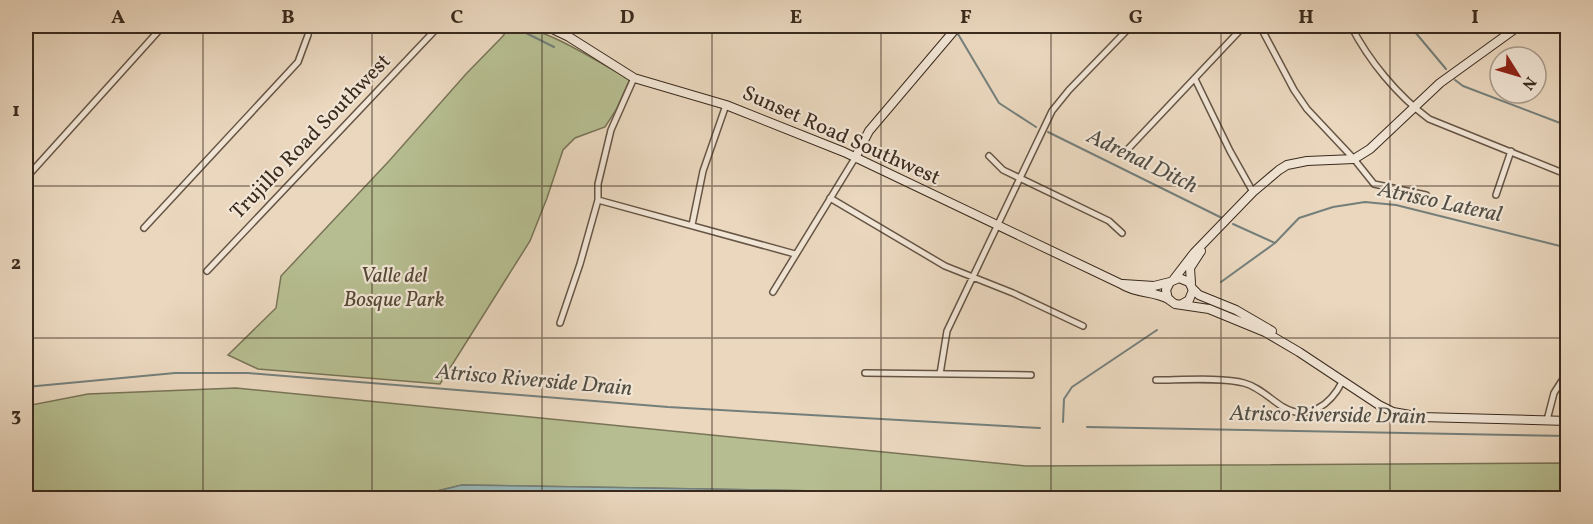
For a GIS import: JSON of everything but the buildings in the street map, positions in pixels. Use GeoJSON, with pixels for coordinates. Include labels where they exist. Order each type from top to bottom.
{"type":"FeatureCollection","features":[{"type":"Feature","properties":{"kind":"street"},"geometry":{"type":"LineString","coordinates":[[26,178],[163,26]]}},
{"type":"Feature","properties":{"kind":"street"},"geometry":{"type":"LineString","coordinates":[[144,228],[298,62],[309,26]]}},
{"type":"Feature","properties":{"kind":"street","name":"Trujillo Road Southwest"},"geometry":{"type":"LineString","coordinates":[[207,271],[439,26]]}},
{"type":"Feature","properties":{"kind":"street","name":"Sunset Road Southwest"},"geometry":{"type":"LineString","coordinates":[[547,26],[569,37],[634,78],[726,105],[844,152],[1136,292],[1158,294],[1170,300]]}},
{"type":"Feature","properties":{"kind":"street"},"geometry":{"type":"LineString","coordinates":[[773,292],[855,158],[869,131],[958,26]]}},
{"type":"Feature","properties":{"kind":"street"},"geometry":{"type":"LineString","coordinates":[[940,374],[947,330],[1019,178],[1059,101],[1131,26]]}},
{"type":"Feature","properties":{"kind":"street"},"geometry":{"type":"LineString","coordinates":[[1128,149],[1244,26]]}},
{"type":"Feature","properties":{"kind":"street"},"geometry":{"type":"LineString","coordinates":[[1260,26],[1307,110],[1354,159],[1374,184],[1426,195]]}},
{"type":"Feature","properties":{"kind":"street"},"geometry":{"type":"LineString","coordinates":[[1351,26],[1368,57],[1414,108],[1429,119],[1568,175]]}},
{"type":"Feature","properties":{"kind":"street"},"geometry":{"type":"LineString","coordinates":[[1299,352],[1246,323],[1209,309],[1175,304],[1170,300],[1166,290],[1191,256],[1270,177],[1287,165],[1307,160],[1354,159],[1370,148],[1440,83],[1519,26]]}},
{"type":"Feature","properties":{"kind":"street"},"geometry":{"type":"LineString","coordinates":[[560,323],[598,200],[598,184],[611,130],[634,78]]}},
{"type":"Feature","properties":{"kind":"street"},"geometry":{"type":"LineString","coordinates":[[1195,79],[1253,192]]}},
{"type":"Feature","properties":{"kind":"street"},"geometry":{"type":"LineString","coordinates":[[692,225],[703,171],[726,105]]}},
{"type":"Feature","properties":{"kind":"street"},"geometry":{"type":"LineString","coordinates":[[1496,195],[1511,151]]}},
{"type":"Feature","properties":{"kind":"street"},"geometry":{"type":"LineString","coordinates":[[989,156],[998,167],[1109,221],[1122,234]]}},
{"type":"Feature","properties":{"kind":"street"},"geometry":{"type":"LineString","coordinates":[[830,198],[945,266],[1012,293],[1083,326]]}},
{"type":"Feature","properties":{"kind":"street"},"geometry":{"type":"LineString","coordinates":[[598,200],[795,254]]}},
{"type":"Feature","properties":{"kind":"street"},"geometry":{"type":"LineString","coordinates":[[1182,304],[1191,298],[1192,286],[1189,272],[1192,264],[1214,234]]}},
{"type":"Feature","properties":{"kind":"street"},"geometry":{"type":"LineString","coordinates":[[1171,281],[1183,279],[1205,298],[1236,310],[1263,325],[1342,382],[1393,412],[1412,415],[1568,421]]}},
{"type":"Feature","properties":{"kind":"street","name":"Sunset Road Southwest"},"geometry":{"type":"LineString","coordinates":[[1121,284],[1154,286],[1171,281]]}},
{"type":"Feature","properties":{"kind":"street"},"geometry":{"type":"LineString","coordinates":[[1547,420],[1554,393],[1568,371]]}},
{"type":"Feature","properties":{"kind":"street"},"geometry":{"type":"LineString","coordinates":[[865,373],[1031,375]]}},
{"type":"Feature","properties":{"kind":"street"},"geometry":{"type":"LineString","coordinates":[[1156,380],[1241,382],[1255,388],[1288,410],[1300,413],[1310,412],[1323,406],[1342,382]]}},
{"type":"Feature","properties":{"kind":"green space","name":"Valle del Bosque Park"},"geometry":{"type":"Polygon","coordinates":[[[510,26],[555,38],[630,79],[616,110],[605,127],[575,138],[563,150],[530,241],[440,384],[258,369],[228,355],[276,308],[281,276],[389,161],[510,26]]]}},
{"type":"Feature","properties":{"kind":"green space"},"geometry":{"type":"Polygon","coordinates":[[[236,388],[1026,466],[1568,463],[1567,498],[1254,498],[462,485],[408,498],[26,498],[26,406],[88,394],[236,388]]]}},
{"type":"Feature","properties":{"kind":"water"},"geometry":{"type":"Polygon","coordinates":[[[462,485],[1250,498],[408,498],[462,485]]]}},
{"type":"Feature","properties":{"kind":"waterway"},"geometry":{"type":"LineString","coordinates":[[26,40],[39,26]]}},
{"type":"Feature","properties":{"kind":"waterway","name":"Atrisco Lateral"},"geometry":{"type":"LineString","coordinates":[[498,26],[526,33],[554,47]]}},
{"type":"Feature","properties":{"kind":"waterway"},"geometry":{"type":"LineString","coordinates":[[1406,26],[1415,32],[1446,69]]}},
{"type":"Feature","properties":{"kind":"waterway","name":"Adrenal Ditch"},"geometry":{"type":"LineString","coordinates":[[958,34],[999,103],[1036,127]]}},
{"type":"Feature","properties":{"kind":"waterway"},"geometry":{"type":"LineString","coordinates":[[1455,80],[1463,86],[1568,126]]}},
{"type":"Feature","properties":{"kind":"waterway","name":"Adrenal Ditch"},"geometry":{"type":"LineString","coordinates":[[1048,132],[1222,218]]}},
{"type":"Feature","properties":{"kind":"waterway","name":"Atrisco Lateral"},"geometry":{"type":"LineString","coordinates":[[1221,282],[1275,243],[1299,218],[1333,207],[1365,202],[1396,205],[1568,248]]}},
{"type":"Feature","properties":{"kind":"waterway","name":"Adrenal Ditch"},"geometry":{"type":"LineString","coordinates":[[1233,224],[1275,243]]}},
{"type":"Feature","properties":{"kind":"waterway"},"geometry":{"type":"LineString","coordinates":[[1063,422],[1064,399],[1072,387],[1157,330]]}},
{"type":"Feature","properties":{"kind":"waterway","name":"Atrisco Riverside Drain"},"geometry":{"type":"LineString","coordinates":[[26,387],[175,373],[248,373],[668,407],[1040,428]]}},
{"type":"Feature","properties":{"kind":"waterway","name":"Atrisco Riverside Drain"},"geometry":{"type":"LineString","coordinates":[[1087,427],[1568,436]]}}]}
